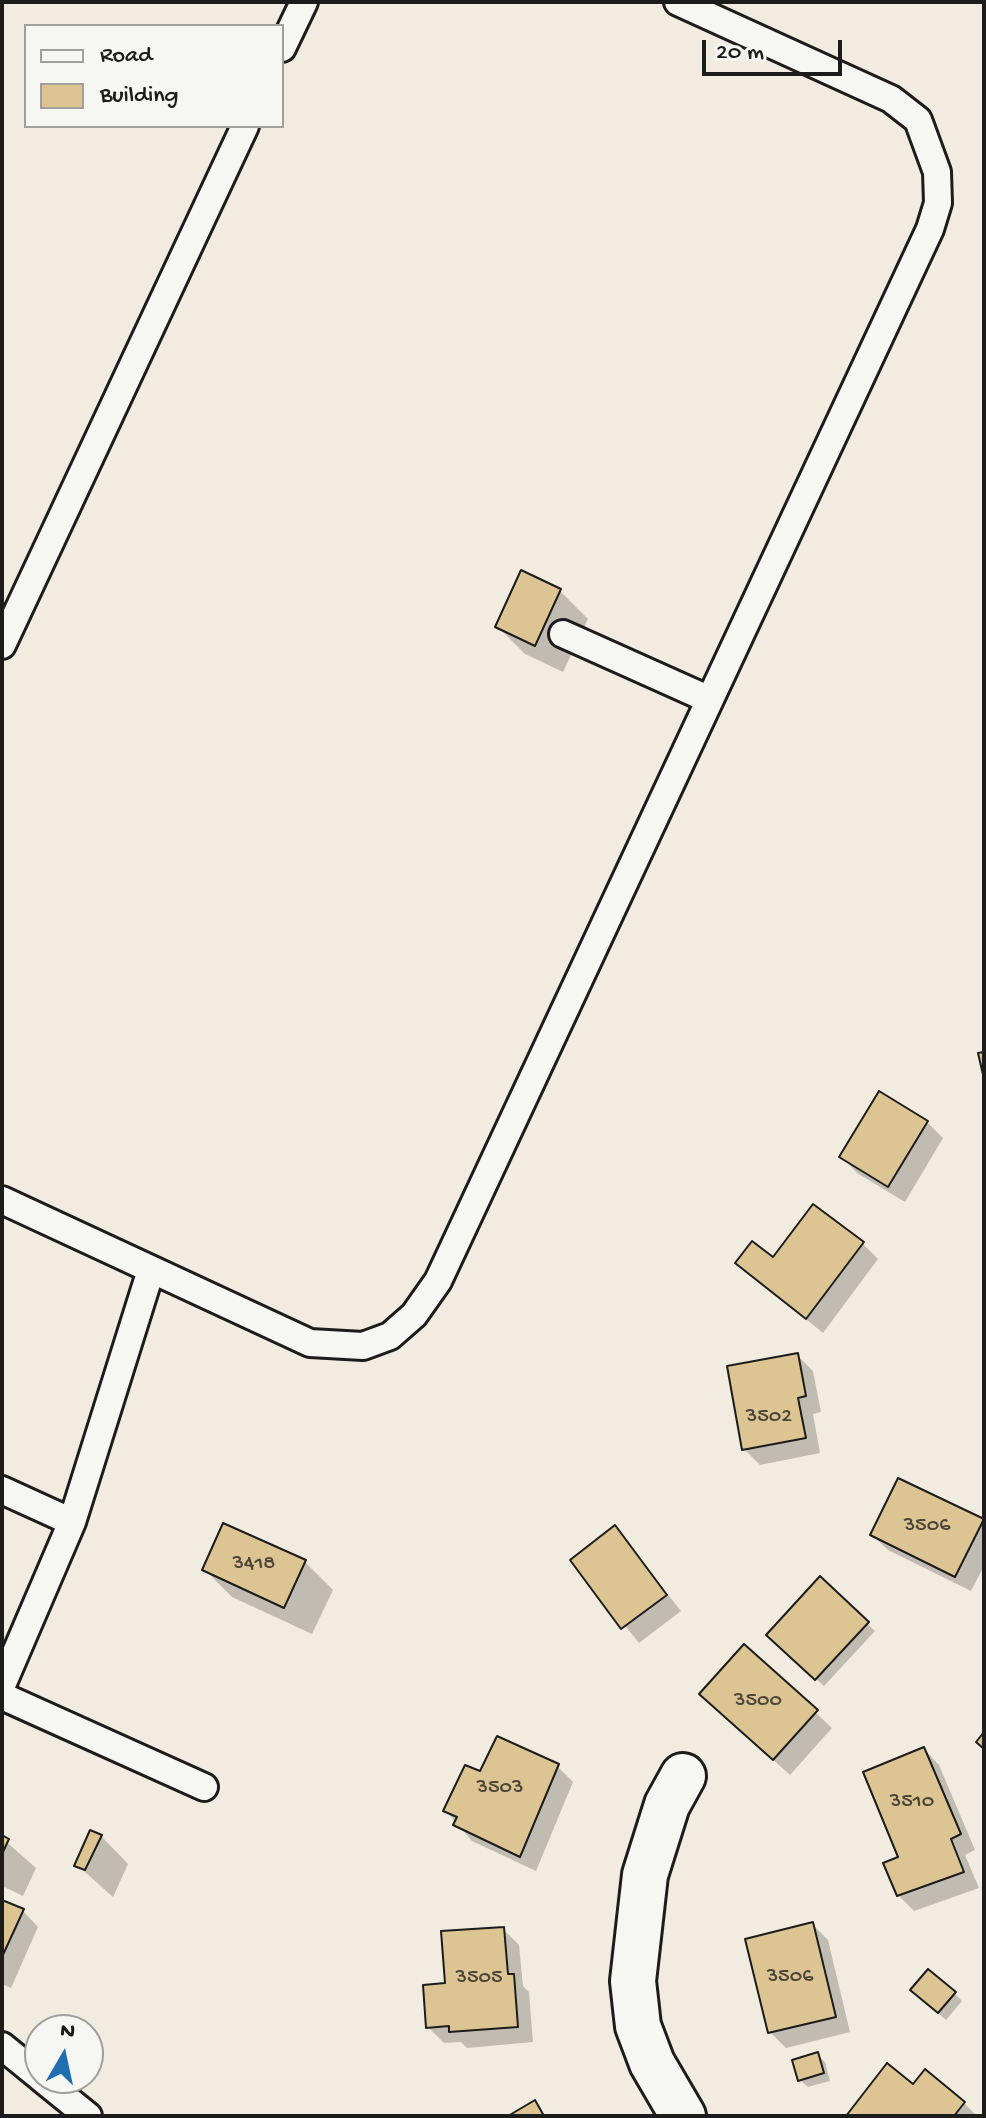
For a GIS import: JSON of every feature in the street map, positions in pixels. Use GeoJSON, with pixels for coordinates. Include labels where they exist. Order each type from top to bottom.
{"type":"FeatureCollection","features":[{"type":"Feature","properties":{"kind":"street"},"geometry":{"type":"LineString","coordinates":[[683,1776],[667,1805],[645,1875],[633,1981],[638,2026],[652,2063],[683,2116]]}},
{"type":"Feature","properties":{"kind":"lane"},"geometry":{"type":"LineString","coordinates":[[284,44],[304,2]]}},
{"type":"Feature","properties":{"kind":"lane"},"geometry":{"type":"LineString","coordinates":[[2,1200],[310,1343],[363,1346],[390,1336],[414,1315],[438,1281],[930,229],[938,203],[937,172],[918,120],[891,99],[678,2]]}},
{"type":"Feature","properties":{"kind":"lane"},"geometry":{"type":"LineString","coordinates":[[2,645],[244,128]]}},
{"type":"Feature","properties":{"kind":"lane"},"geometry":{"type":"LineString","coordinates":[[563,634],[708,699]]}},
{"type":"Feature","properties":{"kind":"lane"},"geometry":{"type":"LineString","coordinates":[[2,1685],[72,1522],[151,1270]]}},
{"type":"Feature","properties":{"kind":"lane"},"geometry":{"type":"LineString","coordinates":[[2,1490],[72,1522]]}},
{"type":"Feature","properties":{"kind":"lane"},"geometry":{"type":"LineString","coordinates":[[2,1696],[204,1787]]}},
{"type":"Feature","properties":{"kind":"lane"},"geometry":{"type":"LineString","coordinates":[[2,2046],[24,2065]]}},
{"type":"Feature","properties":{"kind":"lane"},"geometry":{"type":"LineString","coordinates":[[60,2094],[88,2116]]}},
{"type":"Feature","properties":{"kind":"building"},"geometry":{"type":"Polygon","coordinates":[[[521,570],[561,589],[535,646],[495,627],[521,570]]]}},
{"type":"Feature","properties":{"kind":"building"},"geometry":{"type":"Polygon","coordinates":[[[984,1052],[984,1079],[978,1053],[984,1052]]]}},
{"type":"Feature","properties":{"kind":"building"},"geometry":{"type":"Polygon","coordinates":[[[879,1091],[928,1121],[888,1187],[839,1157],[879,1091]]]}},
{"type":"Feature","properties":{"kind":"building"},"geometry":{"type":"Polygon","coordinates":[[[813,1204],[864,1242],[806,1319],[735,1263],[752,1241],[773,1257],[813,1204]]]}},
{"type":"Feature","properties":{"kind":"building"},"geometry":{"type":"Polygon","coordinates":[[[798,1353],[806,1396],[798,1398],[806,1438],[742,1450],[727,1366],[798,1353]]]}},
{"type":"Feature","properties":{"kind":"building"},"geometry":{"type":"Polygon","coordinates":[[[898,1478],[984,1519],[955,1577],[870,1535],[898,1478]]]}},
{"type":"Feature","properties":{"kind":"building"},"geometry":{"type":"Polygon","coordinates":[[[223,1523],[306,1560],[284,1608],[202,1570],[223,1523]]]}},
{"type":"Feature","properties":{"kind":"building"},"geometry":{"type":"Polygon","coordinates":[[[615,1525],[667,1595],[621,1629],[570,1560],[615,1525]]]}},
{"type":"Feature","properties":{"kind":"building"},"geometry":{"type":"Polygon","coordinates":[[[820,1576],[869,1622],[815,1680],[766,1635],[820,1576]]]}},
{"type":"Feature","properties":{"kind":"building"},"geometry":{"type":"Polygon","coordinates":[[[744,1644],[818,1710],[773,1760],[699,1694],[744,1644]]]}},
{"type":"Feature","properties":{"kind":"building"},"geometry":{"type":"Polygon","coordinates":[[[984,1732],[984,1749],[976,1742],[984,1732]]]}},
{"type":"Feature","properties":{"kind":"building"},"geometry":{"type":"Polygon","coordinates":[[[497,1736],[559,1764],[520,1857],[453,1825],[457,1817],[443,1811],[465,1765],[480,1771],[497,1736]]]}},
{"type":"Feature","properties":{"kind":"building"},"geometry":{"type":"Polygon","coordinates":[[[924,1747],[961,1834],[951,1839],[964,1872],[897,1896],[883,1863],[898,1857],[863,1772],[924,1747]]]}},
{"type":"Feature","properties":{"kind":"building"},"geometry":{"type":"Polygon","coordinates":[[[90,1830],[102,1835],[85,1870],[74,1866],[90,1830]]]}},
{"type":"Feature","properties":{"kind":"building"},"geometry":{"type":"Polygon","coordinates":[[[2,1835],[9,1839],[2,1854],[2,1835]]]}},
{"type":"Feature","properties":{"kind":"building"},"geometry":{"type":"Polygon","coordinates":[[[2,1900],[24,1909],[2,1957],[2,1900]]]}},
{"type":"Feature","properties":{"kind":"building"},"geometry":{"type":"Polygon","coordinates":[[[813,1922],[836,2017],[768,2033],[745,1939],[813,1922]]]}},
{"type":"Feature","properties":{"kind":"building"},"geometry":{"type":"Polygon","coordinates":[[[504,1927],[508,1974],[514,1974],[518,2027],[449,2032],[449,2026],[426,2028],[423,1985],[445,1983],[441,1931],[504,1927]]]}},
{"type":"Feature","properties":{"kind":"building"},"geometry":{"type":"Polygon","coordinates":[[[928,1969],[956,1992],[938,2013],[910,1990],[928,1969]]]}},
{"type":"Feature","properties":{"kind":"building"},"geometry":{"type":"Polygon","coordinates":[[[818,2052],[824,2073],[798,2081],[792,2060],[818,2052]]]}},
{"type":"Feature","properties":{"kind":"building"},"geometry":{"type":"Polygon","coordinates":[[[887,2063],[913,2084],[925,2069],[965,2102],[954,2116],[846,2116],[887,2063]]]}},
{"type":"Feature","properties":{"kind":"building"},"geometry":{"type":"Polygon","coordinates":[[[535,2100],[544,2116],[508,2116],[535,2100]]]}}]}
